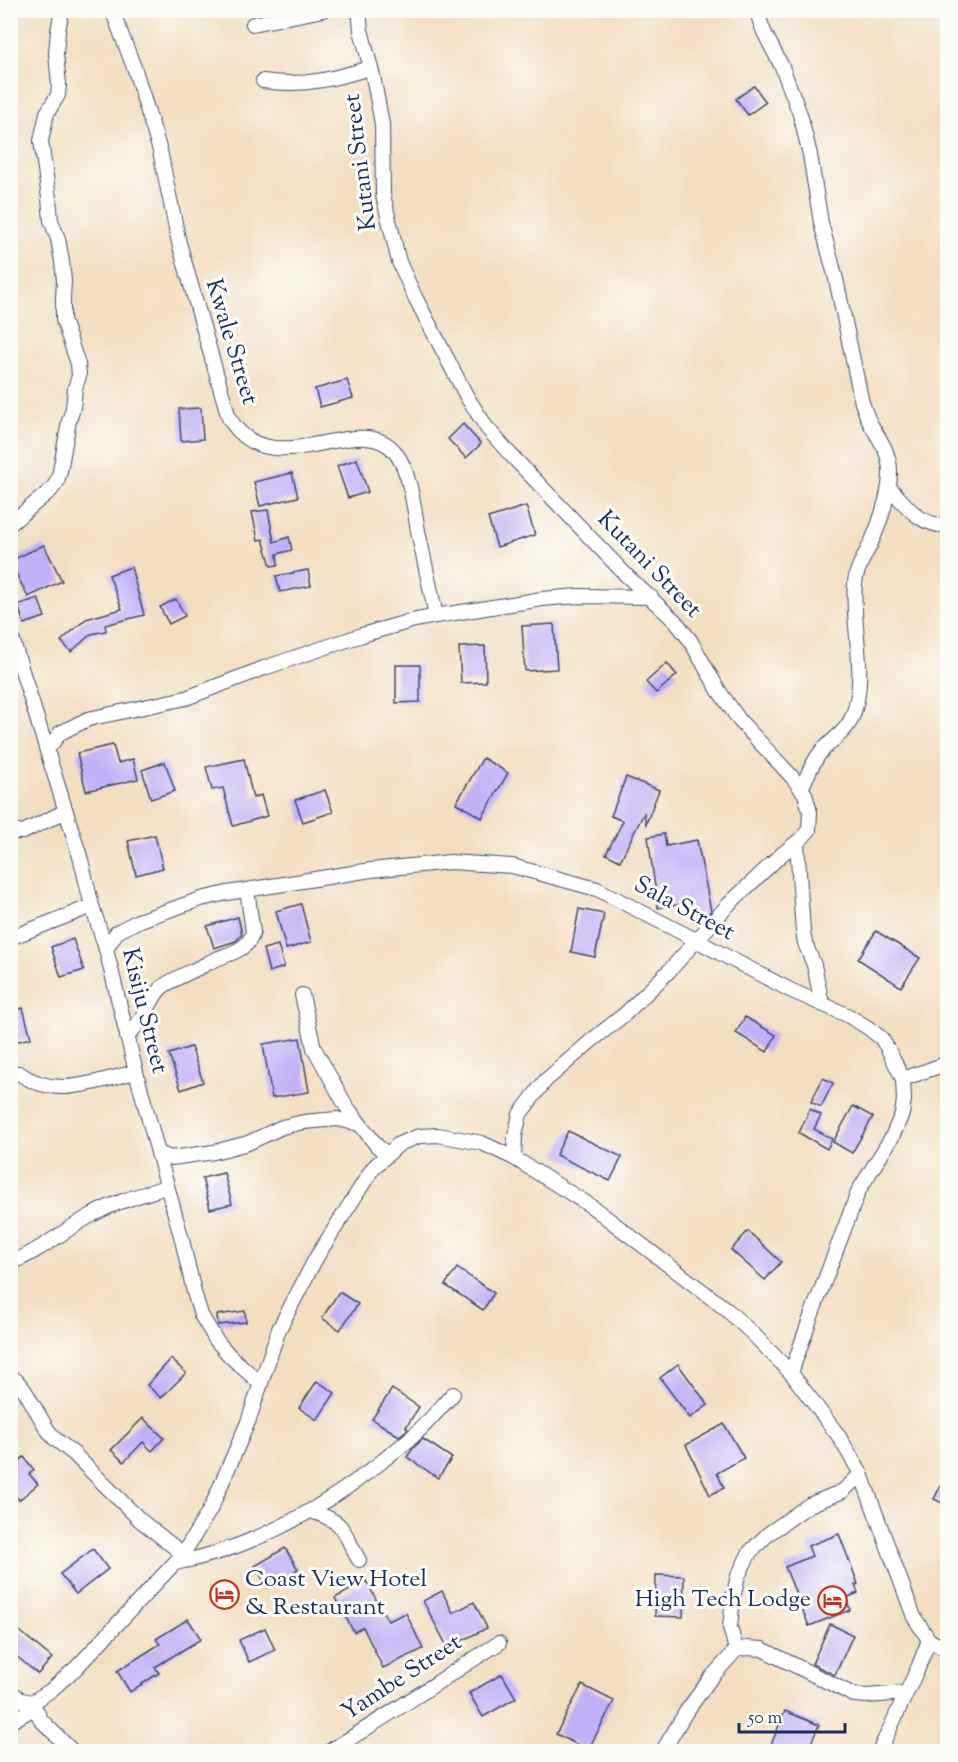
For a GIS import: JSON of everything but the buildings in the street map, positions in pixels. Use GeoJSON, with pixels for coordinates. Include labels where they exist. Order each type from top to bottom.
{"type":"FeatureCollection","features":[{"type":"Feature","properties":{"kind":"street"},"geometry":{"type":"LineString","coordinates":[[10,524],[51,490],[57,482],[79,376],[78,364],[63,320],[62,261],[50,214],[50,198],[41,141],[47,113],[58,95],[56,53],[62,10]]}},
{"type":"Feature","properties":{"kind":"street","name":"Kwale Street"},"geometry":{"type":"LineString","coordinates":[[112,10],[135,70],[160,151],[179,243],[229,418],[238,432],[268,447],[300,448],[350,438],[370,437],[384,442],[395,452],[405,470],[436,616]]}},
{"type":"Feature","properties":{"kind":"street"},"geometry":{"type":"LineString","coordinates":[[253,24],[322,10]]}},
{"type":"Feature","properties":{"kind":"street","name":"Kutani Street"},"geometry":{"type":"LineString","coordinates":[[359,10],[361,30],[382,124],[383,195],[391,234],[399,262],[414,297],[467,397],[488,428],[510,454],[627,576],[676,622],[690,640],[719,691],[740,721],[805,794],[810,812],[809,830],[729,904],[669,971],[625,1014],[545,1081],[520,1114],[514,1136],[514,1158]]}},
{"type":"Feature","properties":{"kind":"street"},"geometry":{"type":"LineString","coordinates":[[756,10],[800,114],[810,155],[821,222],[836,279],[862,404],[870,423],[885,446],[890,470],[889,487],[877,529],[858,569],[855,583],[855,627],[859,661],[853,716],[839,736],[818,755],[801,789]]}},
{"type":"Feature","properties":{"kind":"street"},"geometry":{"type":"LineString","coordinates":[[263,81],[304,84],[370,68]]}},
{"type":"Feature","properties":{"kind":"street"},"geometry":{"type":"LineString","coordinates":[[889,487],[915,516],[926,523],[948,526]]}},
{"type":"Feature","properties":{"kind":"street"},"geometry":{"type":"LineString","coordinates":[[47,750],[60,733],[88,719],[186,698],[264,668],[362,635],[436,616],[542,599],[578,596],[651,597]]}},
{"type":"Feature","properties":{"kind":"street","name":"Kisiju Street"},"geometry":{"type":"LineString","coordinates":[[12,640],[81,860],[92,906],[106,949],[136,1072],[201,1315],[216,1340],[261,1384]]}},
{"type":"Feature","properties":{"kind":"street"},"geometry":{"type":"LineString","coordinates":[[10,832],[23,832],[66,811]]}},
{"type":"Feature","properties":{"kind":"street"},"geometry":{"type":"LineString","coordinates":[[796,843],[803,932],[814,965],[822,1004]]}},
{"type":"Feature","properties":{"kind":"street","name":"Sala Street"},"geometry":{"type":"LineString","coordinates":[[106,949],[117,932],[138,921],[201,899],[227,893],[371,870],[450,862],[512,866],[597,889],[867,1027],[881,1038],[903,1079],[902,1114],[892,1137],[860,1190],[791,1373]]}},
{"type":"Feature","properties":{"kind":"street"},"geometry":{"type":"LineString","coordinates":[[127,1037],[162,988],[211,961],[238,950],[251,938],[253,932],[247,890]]}},
{"type":"Feature","properties":{"kind":"street"},"geometry":{"type":"LineString","coordinates":[[10,938],[92,906]]}},
{"type":"Feature","properties":{"kind":"street"},"geometry":{"type":"LineString","coordinates":[[302,995],[314,1048],[346,1106],[377,1146],[387,1154]]}},
{"type":"Feature","properties":{"kind":"street"},"geometry":{"type":"LineString","coordinates":[[903,1079],[948,1063]]}},
{"type":"Feature","properties":{"kind":"street"},"geometry":{"type":"LineString","coordinates":[[19,1073],[28,1080],[66,1089],[136,1072]]}},
{"type":"Feature","properties":{"kind":"street"},"geometry":{"type":"LineString","coordinates":[[158,1153],[171,1158],[204,1154],[248,1143],[282,1127],[304,1122],[337,1119],[359,1124]]}},
{"type":"Feature","properties":{"kind":"street"},"geometry":{"type":"LineString","coordinates":[[10,1722],[76,1668],[179,1558],[211,1508],[248,1422],[279,1329],[316,1258],[373,1168],[399,1144],[419,1136],[438,1136],[482,1143],[514,1158],[591,1206],[726,1309],[753,1334],[791,1373],[838,1435],[861,1474],[914,1617],[929,1640],[948,1651]]}},
{"type":"Feature","properties":{"kind":"street"},"geometry":{"type":"LineString","coordinates":[[10,1263],[25,1257],[93,1215],[123,1200],[166,1187]]}},
{"type":"Feature","properties":{"kind":"street"},"geometry":{"type":"LineString","coordinates":[[10,1376],[25,1391],[54,1438],[74,1454],[179,1558],[198,1559],[232,1548],[298,1519],[348,1488],[412,1437],[453,1394]]}},
{"type":"Feature","properties":{"kind":"street"},"geometry":{"type":"LineString","coordinates":[[736,1650],[730,1627],[733,1598],[738,1576],[750,1552],[768,1533],[809,1505],[843,1491],[861,1474]]}},
{"type":"Feature","properties":{"kind":"street"},"geometry":{"type":"LineString","coordinates":[[311,1511],[338,1523],[345,1531],[359,1560]]}},
{"type":"Feature","properties":{"kind":"street"},"geometry":{"type":"LineString","coordinates":[[879,1752],[929,1640]]}},
{"type":"Feature","properties":{"kind":"street","name":"Yambe Street"},"geometry":{"type":"LineString","coordinates":[[328,1752],[500,1643]]}},
{"type":"Feature","properties":{"kind":"street"},"geometry":{"type":"LineString","coordinates":[[662,1752],[686,1712],[710,1679],[736,1650],[762,1649],[854,1695],[905,1693]]}},
{"type":"Feature","properties":{"kind":"street"},"geometry":{"type":"LineString","coordinates":[[10,1691],[21,1700],[33,1705],[41,1720],[73,1752]]}},
{"type":"Feature","properties":{"kind":"place","name":"Coast View Hotel & Restaurant"},"geometry":{"type":"Point","coordinates":[224,1594]}},
{"type":"Feature","properties":{"kind":"place","name":"High Tech Lodge"},"geometry":{"type":"Point","coordinates":[832,1600]}}]}
